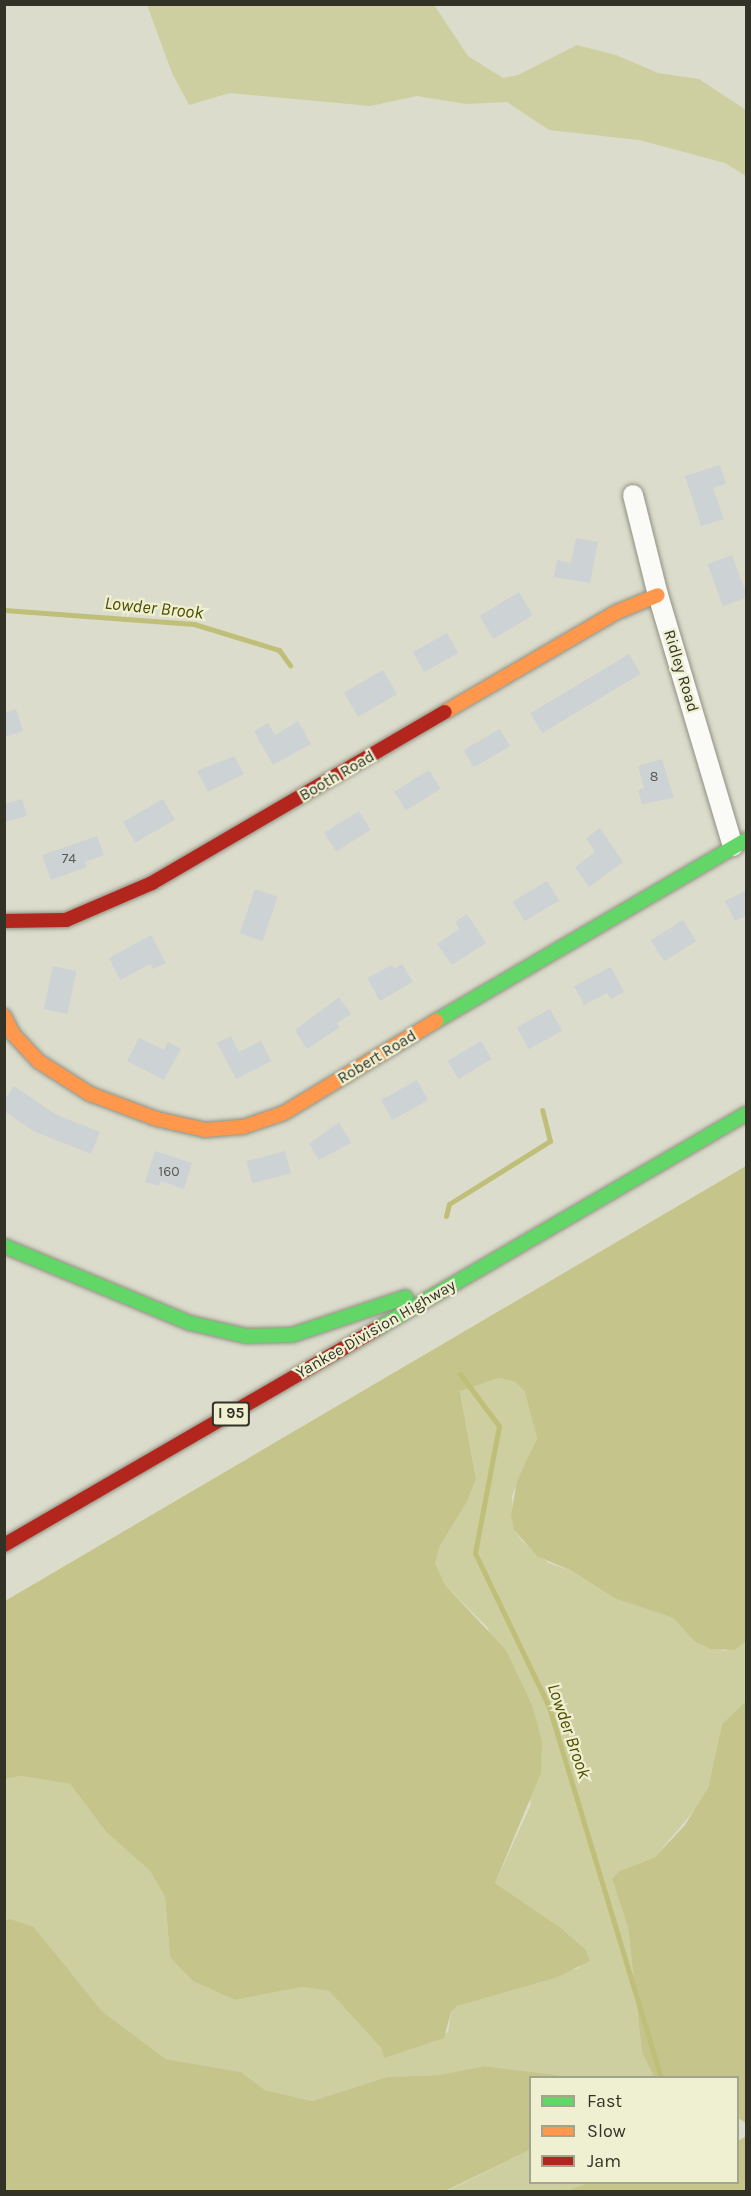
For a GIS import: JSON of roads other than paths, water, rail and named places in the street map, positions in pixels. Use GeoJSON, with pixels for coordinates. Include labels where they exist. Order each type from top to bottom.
{"type":"FeatureCollection","features":[{"type":"Feature","properties":{"kind":"main road","name":"Booth Road"},"geometry":{"type":"LineString","coordinates":[[4,921],[66,920],[152,883],[617,612],[658,595]]}},
{"type":"Feature","properties":{"kind":"main road","name":"Robert Road"},"geometry":{"type":"LineString","coordinates":[[4,1016],[13,1034],[38,1061],[90,1094],[157,1119],[205,1130],[243,1127],[284,1113],[740,843]]}},
{"type":"Feature","properties":{"kind":"main road","name":"Yankee Division Highway"},"geometry":{"type":"LineString","coordinates":[[4,1545],[747,1114]]}},
{"type":"Feature","properties":{"kind":"main road"},"geometry":{"type":"LineString","coordinates":[[4,1246],[182,1320],[246,1336],[292,1335],[457,1282]]}},
{"type":"Feature","properties":{"kind":"street","name":"Ridley Road"},"geometry":{"type":"LineString","coordinates":[[633,495],[658,595],[740,843]]}},
{"type":"Feature","properties":{"kind":"waterway","name":"Lowder Brook"},"geometry":{"type":"LineString","coordinates":[[4,610],[194,624],[279,650],[290,665]]}},
{"type":"Feature","properties":{"kind":"waterway","name":"Lowder Brook"},"geometry":{"type":"LineString","coordinates":[[446,1216],[449,1204],[550,1141],[542,1110]]}},
{"type":"Feature","properties":{"kind":"waterway","name":"Lowder Brook"},"geometry":{"type":"LineString","coordinates":[[460,1374],[499,1426],[475,1553],[549,1707],[660,2076]]}}]}
